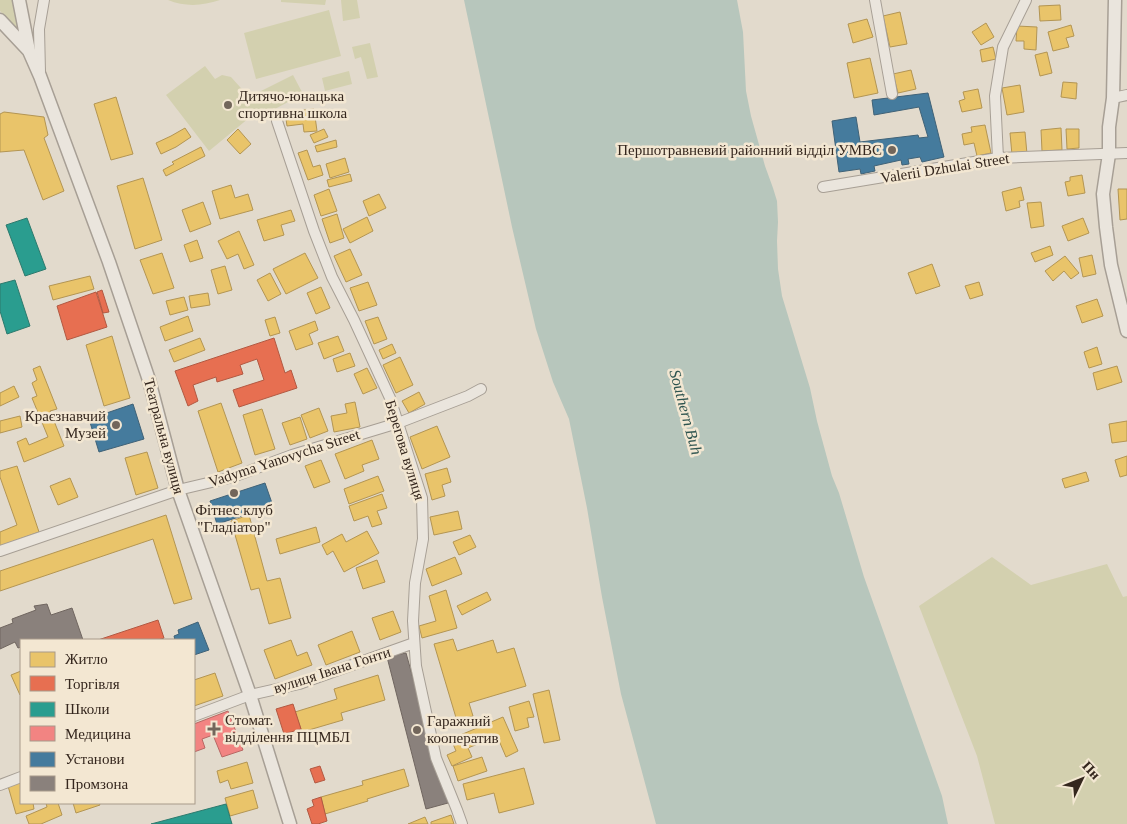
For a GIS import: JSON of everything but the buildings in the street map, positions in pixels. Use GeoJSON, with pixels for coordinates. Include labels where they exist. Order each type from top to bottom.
{"type":"FeatureCollection","features":[{"type":"Feature","properties":{"kind":"street","name":"Театральна вулиця"},"geometry":{"type":"LineString","coordinates":[[19,0],[29,51],[109,262],[149,380],[178,490],[250,695],[290,824]]}},
{"type":"Feature","properties":{"kind":"street"},"geometry":{"type":"LineString","coordinates":[[40,76],[39,29],[44,0]]}},
{"type":"Feature","properties":{"kind":"street"},"geometry":{"type":"LineString","coordinates":[[875,0],[892,94]]}},
{"type":"Feature","properties":{"kind":"street"},"geometry":{"type":"LineString","coordinates":[[998,158],[995,96],[1003,47],[1026,0]]}},
{"type":"Feature","properties":{"kind":"street"},"geometry":{"type":"LineString","coordinates":[[1115,0],[1113,98],[1109,127],[1109,154],[1103,194],[1111,265],[1127,331]]}},
{"type":"Feature","properties":{"kind":"street","name":"Театральна вулиця"},"geometry":{"type":"LineString","coordinates":[[0,20],[29,51]]}},
{"type":"Feature","properties":{"kind":"street"},"geometry":{"type":"LineString","coordinates":[[1113,98],[1127,95]]}},
{"type":"Feature","properties":{"kind":"street","name":"Берегова вулиця"},"geometry":{"type":"LineString","coordinates":[[277,121],[314,231],[332,277],[390,398],[422,498],[423,539],[414,583],[413,621],[416,666],[436,758],[462,824]]}},
{"type":"Feature","properties":{"kind":"street","name":"Valerii Dzhulai Street"},"geometry":{"type":"LineString","coordinates":[[823,187],[998,158],[1127,153]]}},
{"type":"Feature","properties":{"kind":"street","name":"Vadyma Yanovycha Street"},"geometry":{"type":"LineString","coordinates":[[0,551],[178,490],[233,477],[292,455],[398,423],[468,396],[481,389]]}},
{"type":"Feature","properties":{"kind":"street","name":"вулиця Івана Гонти"},"geometry":{"type":"LineString","coordinates":[[195,716],[250,695],[299,684],[414,643]]}},
{"type":"Feature","properties":{"kind":"street"},"geometry":{"type":"LineString","coordinates":[[0,785],[20,777]]}},
{"type":"Feature","properties":{"kind":"shaded area"},"geometry":{"type":"Polygon","coordinates":[[[0,0],[12,0],[18,31],[0,11],[0,0]]]}},
{"type":"Feature","properties":{"kind":"shaded area"},"geometry":{"type":"Polygon","coordinates":[[[168,0],[220,0],[194,5],[168,0]]]}},
{"type":"Feature","properties":{"kind":"shaded area"},"geometry":{"type":"Polygon","coordinates":[[[281,0],[326,0],[325,5],[281,2],[281,0]]]}},
{"type":"Feature","properties":{"kind":"shaded area"},"geometry":{"type":"Polygon","coordinates":[[[341,0],[357,0],[360,18],[343,21],[341,0]]]}},
{"type":"Feature","properties":{"kind":"shaded area"},"geometry":{"type":"Polygon","coordinates":[[[329,10],[341,56],[256,79],[244,33],[329,10]]]}},
{"type":"Feature","properties":{"kind":"shaded area"},"geometry":{"type":"Polygon","coordinates":[[[370,43],[378,77],[367,79],[361,57],[355,59],[352,47],[370,43]]]}},
{"type":"Feature","properties":{"kind":"shaded area","name":"Дитячо-юнацька спортивна школа"},"geometry":{"type":"Polygon","coordinates":[[[205,66],[215,79],[222,75],[231,77],[249,97],[293,75],[303,94],[260,117],[255,113],[209,151],[166,95],[205,66]]]}},
{"type":"Feature","properties":{"kind":"shaded area"},"geometry":{"type":"Polygon","coordinates":[[[349,71],[352,84],[325,91],[322,78],[349,71]]]}},
{"type":"Feature","properties":{"kind":"shaded area"},"geometry":{"type":"Polygon","coordinates":[[[992,557],[1031,585],[1107,564],[1123,597],[1127,596],[1127,824],[995,824],[977,756],[919,606],[992,557]]]}},
{"type":"Feature","properties":{"kind":"water","name":"Southern Buh"},"geometry":{"type":"Polygon","coordinates":[[[464,0],[737,0],[743,32],[746,91],[765,166],[777,201],[778,269],[782,296],[810,388],[832,476],[839,493],[864,577],[942,796],[948,824],[656,824],[621,694],[569,419],[553,382],[536,329],[512,227],[464,0]]]}},
{"type":"Feature","properties":{"kind":"place","name":"Дитячо-юнацька спортивна школа"},"geometry":{"type":"Point","coordinates":[228,105]}},
{"type":"Feature","properties":{"kind":"place","name":"Першотравневий районний відділ УМВС"},"geometry":{"type":"Point","coordinates":[892,150]}},
{"type":"Feature","properties":{"kind":"place","name":"Краєзнавчий Музей"},"geometry":{"type":"Point","coordinates":[116,425]}},
{"type":"Feature","properties":{"kind":"place","name":"Фітнес клуб \"Гладіатор\""},"geometry":{"type":"Point","coordinates":[234,493]}},
{"type":"Feature","properties":{"kind":"place","name":"Стомат. відділення ПЦМБЛ"},"geometry":{"type":"Point","coordinates":[214,729]}},
{"type":"Feature","properties":{"kind":"place","name":"Гаражний кооператив"},"geometry":{"type":"Point","coordinates":[417,730]}}]}
